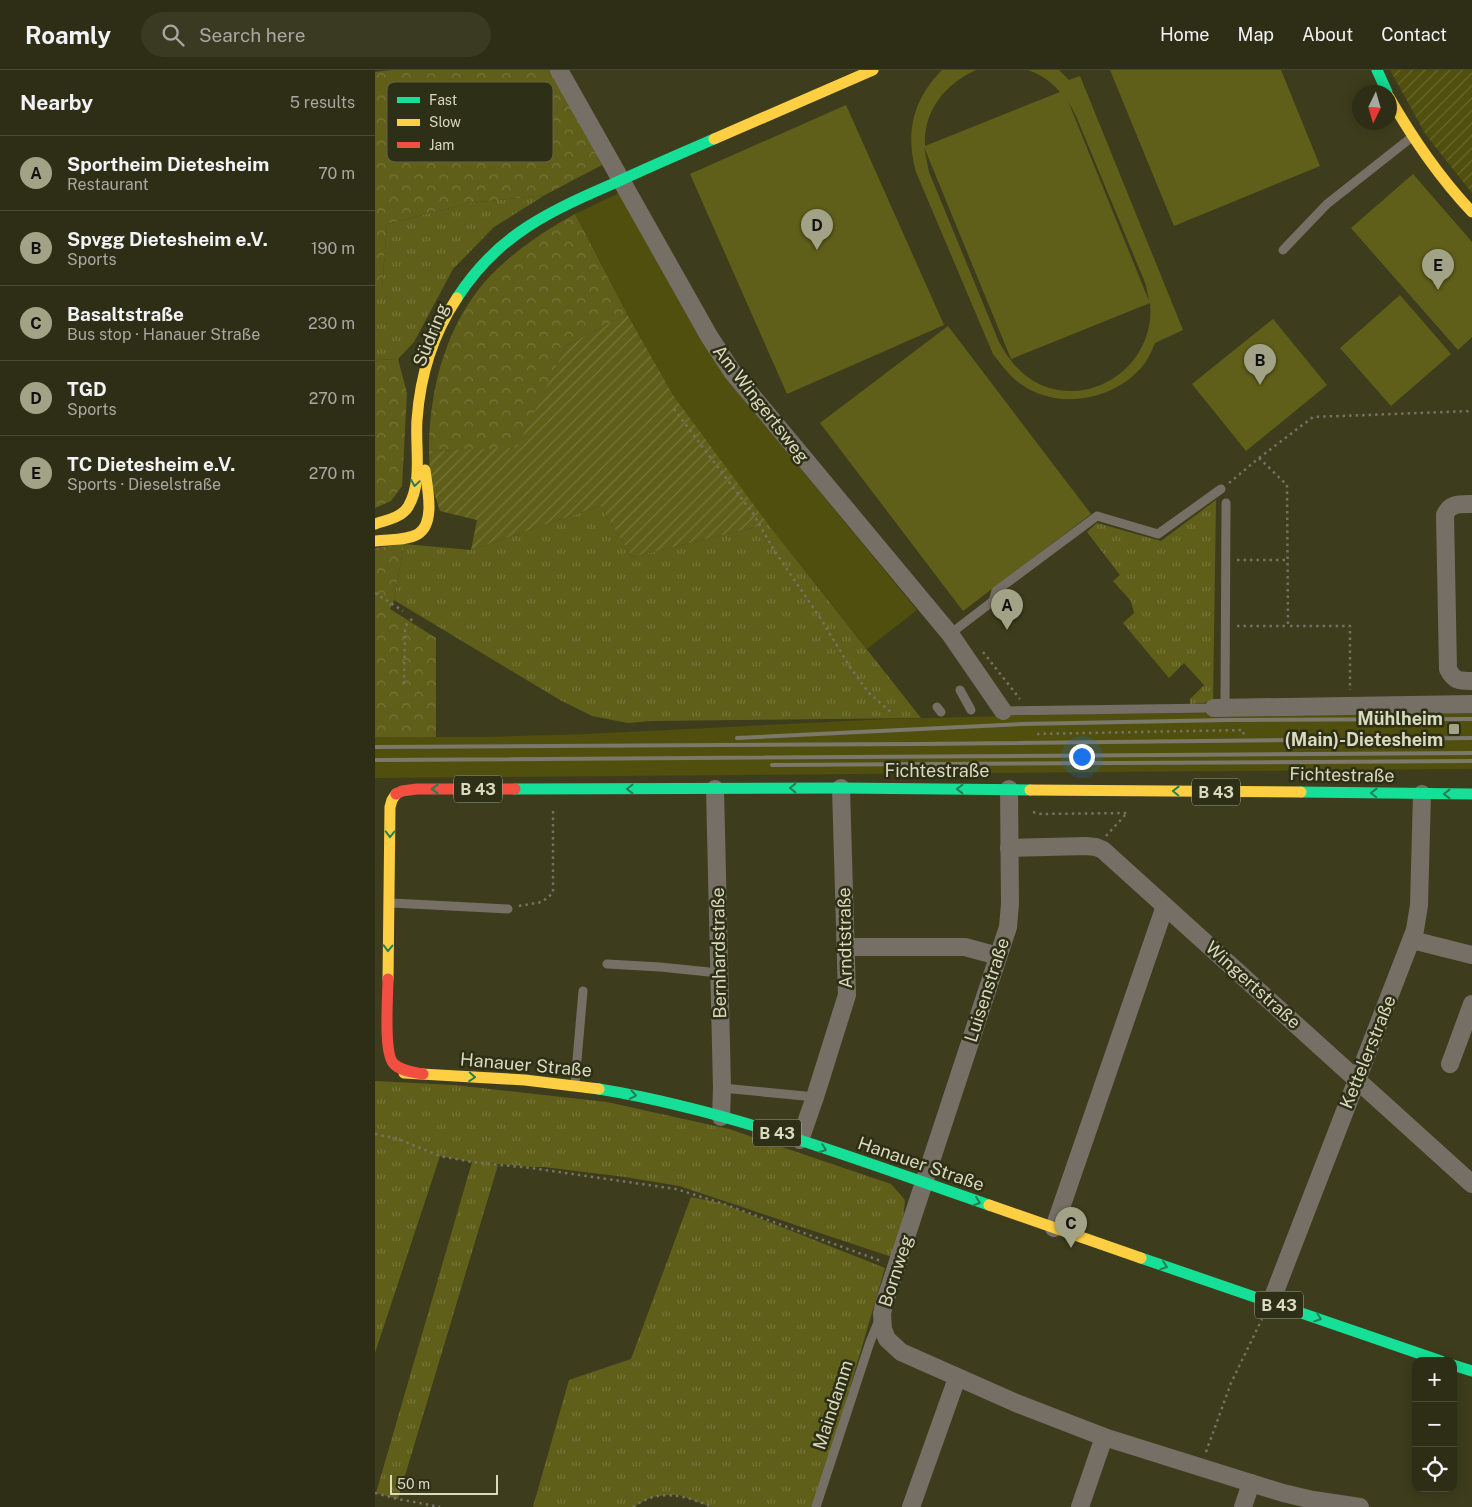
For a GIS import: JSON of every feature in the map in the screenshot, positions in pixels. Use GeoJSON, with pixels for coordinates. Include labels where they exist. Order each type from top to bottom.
{"type":"FeatureCollection","features":[{"type":"Feature","properties":{"kind":"main road","name":"Südring"},"geometry":{"type":"LineString","coordinates":[[375,524],[405,512],[413,496],[416,477],[418,410],[424,374],[446,317],[483,263],[510,238],[529,224],[571,201],[873,70]]}},
{"type":"Feature","properties":{"kind":"main road"},"geometry":{"type":"LineString","coordinates":[[1377,70],[1384,85]]}},
{"type":"Feature","properties":{"kind":"main road"},"geometry":{"type":"LineString","coordinates":[[1397,110],[1437,172],[1472,212]]}},
{"type":"Feature","properties":{"kind":"main road","name":"Südring"},"geometry":{"type":"LineString","coordinates":[[375,541],[412,536],[424,530],[427,525],[429,516],[425,468],[425,431],[428,395],[442,347],[454,318],[467,296],[498,259],[533,231],[557,215],[620,180]]}},
{"type":"Feature","properties":{"kind":"main road","name":"Fichtestraße"},"geometry":{"type":"LineString","coordinates":[[389,903],[390,807],[392,798],[402,790],[841,788],[1472,794]]}},
{"type":"Feature","properties":{"kind":"main road","name":"B 43"},"geometry":{"type":"LineString","coordinates":[[389,903],[387,1040],[389,1056],[394,1064],[408,1071],[423,1074]]}},
{"type":"Feature","properties":{"kind":"main road"},"geometry":{"type":"LineString","coordinates":[[376,1052],[387,1040]]}},
{"type":"Feature","properties":{"kind":"main road","name":"Hanauer Straße"},"geometry":{"type":"LineString","coordinates":[[385,1072],[575,1086],[670,1103],[799,1140],[1429,1357]]}},
{"type":"Feature","properties":{"kind":"main road"},"geometry":{"type":"LineString","coordinates":[[1457,1366],[1472,1371]]}},
{"type":"Feature","properties":{"kind":"street","name":"Am Wingertsweg"},"geometry":{"type":"LineString","coordinates":[[559,70],[709,336],[733,373],[950,634],[1003,711]]}},
{"type":"Feature","properties":{"kind":"street"},"geometry":{"type":"LineString","coordinates":[[1472,504],[1451,506],[1445,515],[1448,669],[1454,678],[1459,681],[1472,680]]}},
{"type":"Feature","properties":{"kind":"street"},"geometry":{"type":"LineString","coordinates":[[1219,708],[1472,704]]}},
{"type":"Feature","properties":{"kind":"street","name":"Arndtstraße"},"geometry":{"type":"LineString","coordinates":[[799,1140],[815,1097],[847,995],[841,788]]}},
{"type":"Feature","properties":{"kind":"street","name":"Bernhardstraße"},"geometry":{"type":"LineString","coordinates":[[715,789],[722,1088],[721,1117]]}},
{"type":"Feature","properties":{"kind":"street","name":"Luisenstraße"},"geometry":{"type":"LineString","coordinates":[[924,1184],[1005,937],[1009,916],[1009,789]]}},
{"type":"Feature","properties":{"kind":"street","name":"Kettelerstraße"},"geometry":{"type":"LineString","coordinates":[[1271,1302],[1412,940],[1419,905],[1422,794]]}},
{"type":"Feature","properties":{"kind":"street"},"geometry":{"type":"LineString","coordinates":[[1009,848],[1096,847]]}},
{"type":"Feature","properties":{"kind":"street","name":"Wingertstraße"},"geometry":{"type":"LineString","coordinates":[[1096,847],[1110,854],[1472,1184]]}},
{"type":"Feature","properties":{"kind":"street"},"geometry":{"type":"LineString","coordinates":[[1054,1228],[1165,906]]}},
{"type":"Feature","properties":{"kind":"street"},"geometry":{"type":"LineString","coordinates":[[1412,940],[1472,955]]}},
{"type":"Feature","properties":{"kind":"street"},"geometry":{"type":"LineString","coordinates":[[846,947],[965,947],[999,956]]}},
{"type":"Feature","properties":{"kind":"street"},"geometry":{"type":"LineString","coordinates":[[1451,1064],[1472,1004]]}},
{"type":"Feature","properties":{"kind":"street","name":"Bornweg"},"geometry":{"type":"LineString","coordinates":[[924,1184],[882,1314],[883,1329],[887,1339],[901,1352],[1016,1403],[1104,1437],[1301,1498],[1355,1507]]}},
{"type":"Feature","properties":{"kind":"street"},"geometry":{"type":"LineString","coordinates":[[911,1507],[957,1378]]}},
{"type":"Feature","properties":{"kind":"street"},"geometry":{"type":"LineString","coordinates":[[1080,1507],[1104,1437]]}},
{"type":"Feature","properties":{"kind":"street"},"geometry":{"type":"LineString","coordinates":[[1243,1507],[1251,1484]]}},
{"type":"Feature","properties":{"kind":"lane"},"geometry":{"type":"LineString","coordinates":[[1283,250],[1327,204],[1413,136]]}},
{"type":"Feature","properties":{"kind":"lane"},"geometry":{"type":"LineString","coordinates":[[950,634],[993,601],[996,592],[1097,516],[1158,534],[1221,490]]}},
{"type":"Feature","properties":{"kind":"lane"},"geometry":{"type":"LineString","coordinates":[[1003,711],[1219,708],[1225,626],[1226,503]]}},
{"type":"Feature","properties":{"kind":"lane"},"geometry":{"type":"LineString","coordinates":[[960,690],[971,710]]}},
{"type":"Feature","properties":{"kind":"lane"},"geometry":{"type":"LineString","coordinates":[[389,903],[508,909]]}},
{"type":"Feature","properties":{"kind":"lane"},"geometry":{"type":"LineString","coordinates":[[607,964],[719,973]]}},
{"type":"Feature","properties":{"kind":"lane"},"geometry":{"type":"LineString","coordinates":[[575,1086],[583,992]]}},
{"type":"Feature","properties":{"kind":"lane"},"geometry":{"type":"LineString","coordinates":[[722,1088],[815,1097]]}},
{"type":"Feature","properties":{"kind":"lane","name":"Maindamm"},"geometry":{"type":"LineString","coordinates":[[816,1507],[882,1314]]}},
{"type":"Feature","properties":{"kind":"path"},"geometry":{"type":"LineString","coordinates":[[673,409],[754,515],[774,550],[819,616],[850,667],[869,693],[893,714]]}},
{"type":"Feature","properties":{"kind":"path"},"geometry":{"type":"LineString","coordinates":[[1221,490],[1313,417],[1472,411]]}},
{"type":"Feature","properties":{"kind":"path"},"geometry":{"type":"LineString","coordinates":[[1259,458],[1287,485],[1288,626]]}},
{"type":"Feature","properties":{"kind":"path"},"geometry":{"type":"LineString","coordinates":[[1226,560],[1288,560]]}},
{"type":"Feature","properties":{"kind":"path"},"geometry":{"type":"LineString","coordinates":[[375,593],[403,610]]}},
{"type":"Feature","properties":{"kind":"path"},"geometry":{"type":"LineString","coordinates":[[404,684],[405,630],[407,624],[414,617]]}},
{"type":"Feature","properties":{"kind":"path"},"geometry":{"type":"LineString","coordinates":[[1225,626],[1350,626],[1350,706]]}},
{"type":"Feature","properties":{"kind":"path"},"geometry":{"type":"LineString","coordinates":[[982,650],[1025,705]]}},
{"type":"Feature","properties":{"kind":"path"},"geometry":{"type":"LineString","coordinates":[[1243,724],[1244,736]]}},
{"type":"Feature","properties":{"kind":"path"},"geometry":{"type":"LineString","coordinates":[[1037,734],[1243,730]]}},
{"type":"Feature","properties":{"kind":"path"},"geometry":{"type":"LineString","coordinates":[[508,909],[542,902],[553,893],[553,790]]}},
{"type":"Feature","properties":{"kind":"path"},"geometry":{"type":"LineString","coordinates":[[1096,847],[1127,814],[1139,791]]}},
{"type":"Feature","properties":{"kind":"path"},"geometry":{"type":"LineString","coordinates":[[1031,811],[1041,814],[1127,814]]}},
{"type":"Feature","properties":{"kind":"path"},"geometry":{"type":"LineString","coordinates":[[375,1134],[398,1139],[440,1156],[472,1162],[531,1168],[675,1189],[721,1203],[897,1266]]}},
{"type":"Feature","properties":{"kind":"path"},"geometry":{"type":"LineString","coordinates":[[1200,1468],[1231,1383],[1271,1302]]}},
{"type":"Feature","properties":{"kind":"path"},"geometry":{"type":"LineString","coordinates":[[375,1493],[440,1507]]}},
{"type":"Feature","properties":{"kind":"path"},"geometry":{"type":"LineString","coordinates":[[633,1507],[651,1497],[667,1495],[679,1496],[712,1507]]}},
{"type":"Feature","properties":{"kind":"shaded area"},"geometry":{"type":"Polygon","coordinates":[[[1390,70],[1472,70],[1472,193],[1426,135],[1390,70]]]}},
{"type":"Feature","properties":{"kind":"shaded area"},"geometry":{"type":"Polygon","coordinates":[[[619,193],[726,378],[917,610],[867,649],[768,524],[673,395],[627,314],[575,214],[619,193]]]}},
{"type":"Feature","properties":{"kind":"shaded area"},"geometry":{"type":"Polygon","coordinates":[[[1472,711],[1472,769],[375,778],[375,737],[487,737],[586,734],[888,719],[1089,714],[1472,711]]]}},
{"type":"Feature","properties":{"kind":"green space"},"geometry":{"type":"Polygon","coordinates":[[[391,70],[550,70],[602,165],[545,195],[470,203],[387,224],[382,289],[375,289],[375,72],[391,70]]]}},
{"type":"Feature","properties":{"kind":"green space"},"geometry":{"type":"Polygon","coordinates":[[[942,70],[976,70],[955,83],[938,100],[928,121],[925,133],[925,146],[1060,92],[1045,79],[1028,70],[1059,70],[1069,80],[1080,76],[1183,330],[1155,343],[1145,363],[1133,376],[1118,386],[1102,394],[1085,398],[1067,399],[1050,397],[1033,391],[1018,382],[993,354],[916,172],[911,144],[914,117],[924,93],[942,70]],[[1068,101],[1149,301],[1146,285],[1076,116],[1068,101]],[[924,147],[929,172],[999,342],[1016,367],[1027,377],[1041,385],[1062,390],[1082,390],[1101,385],[1118,375],[1133,361],[1143,344],[1149,324],[1150,303],[1011,359],[924,147]]]}},
{"type":"Feature","properties":{"kind":"green space"},"geometry":{"type":"Polygon","coordinates":[[[1110,70],[1281,70],[1320,166],[1174,226],[1110,70]]]}},
{"type":"Feature","properties":{"kind":"green space"},"geometry":{"type":"Polygon","coordinates":[[[846,105],[944,325],[787,394],[690,174],[846,105]]]}},
{"type":"Feature","properties":{"kind":"green space"},"geometry":{"type":"Polygon","coordinates":[[[1413,174],[1472,242],[1472,337],[1458,350],[1351,228],[1413,174]]]}},
{"type":"Feature","properties":{"kind":"green space"},"geometry":{"type":"Polygon","coordinates":[[[545,195],[494,227],[453,269],[414,342],[398,359],[375,360],[375,289],[382,289],[387,224],[470,203],[545,195]]]}},
{"type":"Feature","properties":{"kind":"green space"},"geometry":{"type":"Polygon","coordinates":[[[575,214],[627,314],[566,346],[517,449],[429,451],[430,427],[437,380],[443,357],[463,313],[491,275],[510,257],[552,227],[575,214]]]}},
{"type":"Feature","properties":{"kind":"green space"},"geometry":{"type":"Polygon","coordinates":[[[1400,295],[1451,354],[1391,406],[1340,348],[1400,295]]]}},
{"type":"Feature","properties":{"kind":"green space"},"geometry":{"type":"Polygon","coordinates":[[[627,314],[673,395],[768,524],[632,557],[600,506],[471,550],[477,520],[440,511],[430,481],[429,451],[517,448],[566,346],[627,314]]]}},
{"type":"Feature","properties":{"kind":"green space"},"geometry":{"type":"Polygon","coordinates":[[[1273,319],[1327,385],[1246,451],[1192,384],[1273,319]]]}},
{"type":"Feature","properties":{"kind":"green space"},"geometry":{"type":"Polygon","coordinates":[[[948,326],[1091,514],[963,611],[820,423],[948,326]]]}},
{"type":"Feature","properties":{"kind":"green space"},"geometry":{"type":"Polygon","coordinates":[[[398,359],[407,393],[402,486],[391,501],[375,508],[375,360],[398,359]]]}},
{"type":"Feature","properties":{"kind":"green space"},"geometry":{"type":"Polygon","coordinates":[[[1216,500],[1213,702],[1190,704],[1190,699],[1204,685],[1184,663],[1169,678],[1123,623],[1134,613],[1131,601],[1113,581],[1120,575],[1087,532],[1097,523],[1161,541],[1216,500]]]}},
{"type":"Feature","properties":{"kind":"green space"},"geometry":{"type":"Polygon","coordinates":[[[600,506],[632,557],[768,524],[921,718],[651,721],[628,723],[592,716],[560,700],[394,600],[404,544],[471,550],[600,506]]]}},
{"type":"Feature","properties":{"kind":"green space"},"geometry":{"type":"Polygon","coordinates":[[[404,544],[394,600],[390,609],[436,638],[436,737],[375,737],[375,548],[404,544]]]}},
{"type":"Feature","properties":{"kind":"green space"},"geometry":{"type":"Polygon","coordinates":[[[375,1081],[454,1085],[607,1102],[729,1129],[891,1184],[905,1200],[903,1219],[892,1257],[679,1186],[544,1167],[487,1163],[498,1165],[398,1499],[376,1493],[472,1162],[440,1156],[375,1353],[375,1081]]]}},
{"type":"Feature","properties":{"kind":"green space"},"geometry":{"type":"Polygon","coordinates":[[[691,1197],[721,1203],[885,1268],[815,1507],[712,1507],[679,1495],[667,1495],[651,1497],[633,1507],[533,1507],[569,1380],[631,1359],[691,1197]]]}},
{"type":"Feature","properties":{"kind":"railway"},"geometry":{"type":"LineString","coordinates":[[737,738],[1021,724],[1227,720],[1472,719]]}},
{"type":"Feature","properties":{"kind":"railway"},"geometry":{"type":"LineString","coordinates":[[375,747],[1472,738]]}},
{"type":"Feature","properties":{"kind":"railway"},"geometry":{"type":"LineString","coordinates":[[375,760],[1472,753]]}},
{"type":"Feature","properties":{"kind":"railway"},"geometry":{"type":"LineString","coordinates":[[772,765],[1472,761]]}},
{"type":"Feature","properties":{"kind":"traffic: fast"},"geometry":{"type":"LineString","coordinates":[[1377,70],[1384,85]]}},
{"type":"Feature","properties":{"kind":"traffic: fast"},"geometry":{"type":"LineString","coordinates":[[457,298],[490,257],[527,227],[569,203],[714,139]]}},
{"type":"Feature","properties":{"kind":"traffic: fast"},"geometry":{"type":"LineString","coordinates":[[515,789],[841,788],[1030,790]]}},
{"type":"Feature","properties":{"kind":"traffic: fast"},"geometry":{"type":"LineString","coordinates":[[1301,792],[1472,794]]}},
{"type":"Feature","properties":{"kind":"traffic: fast"},"geometry":{"type":"LineString","coordinates":[[599,1089],[649,1098],[748,1124],[845,1155],[989,1205]]}},
{"type":"Feature","properties":{"kind":"traffic: fast"},"geometry":{"type":"LineString","coordinates":[[1141,1258],[1429,1357]]}},
{"type":"Feature","properties":{"kind":"traffic: fast"},"geometry":{"type":"LineString","coordinates":[[1457,1366],[1472,1371]]}},
{"type":"Feature","properties":{"kind":"traffic: slow"},"geometry":{"type":"LineString","coordinates":[[714,139],[873,70]]}},
{"type":"Feature","properties":{"kind":"traffic: slow"},"geometry":{"type":"LineString","coordinates":[[1397,111],[1427,157],[1472,212]]}},
{"type":"Feature","properties":{"kind":"traffic: slow"},"geometry":{"type":"LineString","coordinates":[[375,524],[401,514],[408,507],[413,497],[417,476],[417,420],[421,388],[429,356],[441,326],[457,298]]}},
{"type":"Feature","properties":{"kind":"traffic: slow"},"geometry":{"type":"LineString","coordinates":[[375,541],[408,538],[424,529],[429,513],[425,470]]}},
{"type":"Feature","properties":{"kind":"traffic: slow"},"geometry":{"type":"LineString","coordinates":[[1030,790],[1301,792]]}},
{"type":"Feature","properties":{"kind":"traffic: slow"},"geometry":{"type":"LineString","coordinates":[[388,979],[390,807],[396,794]]}},
{"type":"Feature","properties":{"kind":"traffic: slow"},"geometry":{"type":"LineString","coordinates":[[404,1073],[525,1080],[599,1089]]}},
{"type":"Feature","properties":{"kind":"traffic: slow"},"geometry":{"type":"LineString","coordinates":[[989,1205],[1141,1258]]}},
{"type":"Feature","properties":{"kind":"traffic: jam"},"geometry":{"type":"LineString","coordinates":[[396,794],[402,791],[417,789],[515,789]]}},
{"type":"Feature","properties":{"kind":"traffic: jam"},"geometry":{"type":"LineString","coordinates":[[388,979],[387,1037],[391,1058],[394,1064],[400,1068],[423,1074]]}},
{"type":"Feature","properties":{"kind":"place","name":"TGD"},"geometry":{"type":"Point","coordinates":[817,250]}},
{"type":"Feature","properties":{"kind":"place","name":"TC Dietesheim e.V."},"geometry":{"type":"Point","coordinates":[1438,290]}},
{"type":"Feature","properties":{"kind":"place","name":"Spvgg Dietesheim e.V."},"geometry":{"type":"Point","coordinates":[1260,385]}},
{"type":"Feature","properties":{"kind":"place","name":"Sportheim Dietesheim"},"geometry":{"type":"Point","coordinates":[1007,630]}},
{"type":"Feature","properties":{"kind":"place","name":"Mühlheim (Main)-Dietesheim"},"geometry":{"type":"Point","coordinates":[1454,729]}},
{"type":"Feature","properties":{"kind":"place","name":"Basaltstraße"},"geometry":{"type":"Point","coordinates":[1071,1248]}}]}
